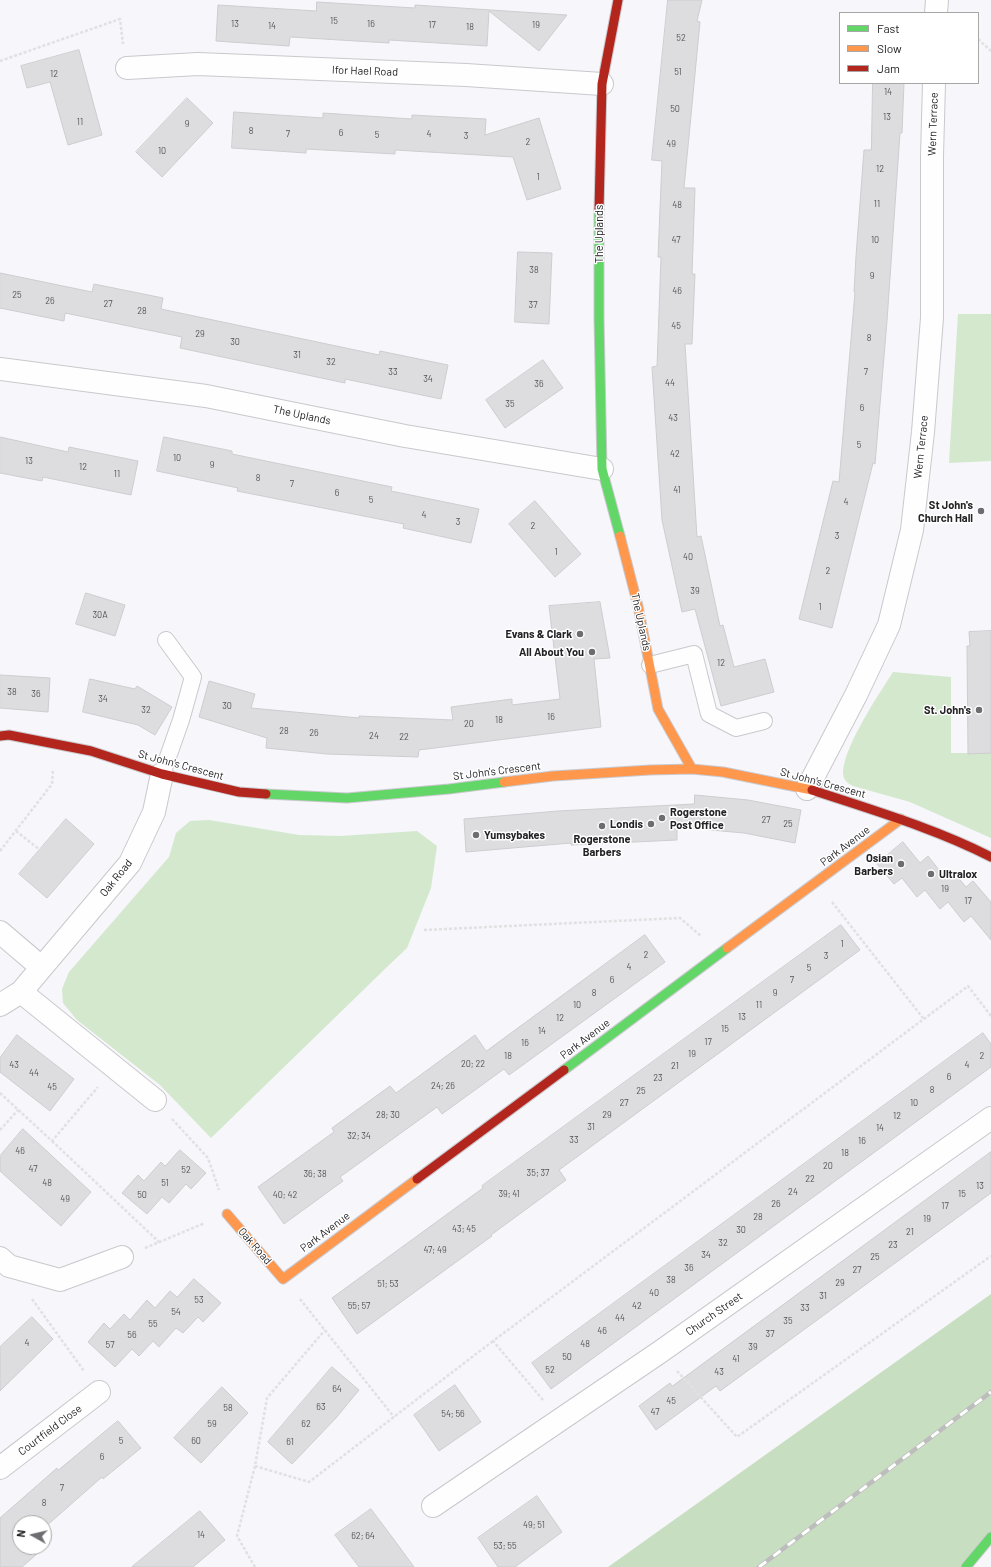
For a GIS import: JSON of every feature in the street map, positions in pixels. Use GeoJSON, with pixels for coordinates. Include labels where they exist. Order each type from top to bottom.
{"type":"FeatureCollection","features":[{"type":"Feature","properties":{"kind":"street","name":"The Uplands"},"geometry":{"type":"LineString","coordinates":[[618,0],[602,84],[599,191],[599,318],[602,469],[638,606],[658,709],[692,770]]}},
{"type":"Feature","properties":{"kind":"street"},"geometry":{"type":"LineString","coordinates":[[936,12],[937,0]]}},
{"type":"Feature","properties":{"kind":"street","name":"Ifor Hael Road"},"geometry":{"type":"LineString","coordinates":[[127,68],[205,64],[466,75],[602,84]]}},
{"type":"Feature","properties":{"kind":"street","name":"Wern Terrace"},"geometry":{"type":"LineString","coordinates":[[807,789],[856,695],[889,625],[912,530],[923,432],[932,318],[932,156],[934,84]]}},
{"type":"Feature","properties":{"kind":"street","name":"The Uplands"},"geometry":{"type":"LineString","coordinates":[[0,370],[206,396],[405,436],[602,469]]}},
{"type":"Feature","properties":{"kind":"street","name":"St John's Crescent"},"geometry":{"type":"LineString","coordinates":[[0,736],[9,735],[91,751],[162,774],[239,792],[347,798],[449,789],[553,776],[650,770],[723,772],[807,789],[901,819],[969,846],[991,857]]}},
{"type":"Feature","properties":{"kind":"street","name":"Oak Road"},"geometry":{"type":"LineString","coordinates":[[0,1005],[21,992],[130,863],[154,812],[162,774]]}},
{"type":"Feature","properties":{"kind":"street","name":"Park Avenue"},"geometry":{"type":"LineString","coordinates":[[283,1278],[901,819]]}},
{"type":"Feature","properties":{"kind":"street"},"geometry":{"type":"LineString","coordinates":[[0,932],[41,967]]}},
{"type":"Feature","properties":{"kind":"street"},"geometry":{"type":"LineString","coordinates":[[21,992],[155,1100]]}},
{"type":"Feature","properties":{"kind":"street","name":"Church Street"},"geometry":{"type":"LineString","coordinates":[[433,1506],[660,1352],[991,1118]]}},
{"type":"Feature","properties":{"kind":"street","name":"Oak Road"},"geometry":{"type":"LineString","coordinates":[[226,1214],[283,1278]]}},
{"type":"Feature","properties":{"kind":"street"},"geometry":{"type":"LineString","coordinates":[[0,1258],[9,1266],[60,1280],[122,1257]]}},
{"type":"Feature","properties":{"kind":"street","name":"Courtfield Close"},"geometry":{"type":"LineString","coordinates":[[0,1468],[99,1392]]}},
{"type":"Feature","properties":{"kind":"street"},"geometry":{"type":"LineString","coordinates":[[966,1567],[991,1537]]}},
{"type":"Feature","properties":{"kind":"lane"},"geometry":{"type":"LineString","coordinates":[[162,774],[181,720],[193,677],[166,640]]}},
{"type":"Feature","properties":{"kind":"lane"},"geometry":{"type":"LineString","coordinates":[[650,665],[694,654],[709,714],[736,728],[764,721]]}},
{"type":"Feature","properties":{"kind":"path"},"geometry":{"type":"LineString","coordinates":[[0,61],[120,19],[127,68]]}},
{"type":"Feature","properties":{"kind":"path"},"geometry":{"type":"LineString","coordinates":[[979,40],[991,51]]}},
{"type":"Feature","properties":{"kind":"path"},"geometry":{"type":"LineString","coordinates":[[0,852],[52,784],[56,744]]}},
{"type":"Feature","properties":{"kind":"path"},"geometry":{"type":"LineString","coordinates":[[16,831],[40,850]]}},
{"type":"Feature","properties":{"kind":"path"},"geometry":{"type":"LineString","coordinates":[[816,882],[923,1018]]}},
{"type":"Feature","properties":{"kind":"path"},"geometry":{"type":"LineString","coordinates":[[424,930],[680,918],[721,953]]}},
{"type":"Feature","properties":{"kind":"path"},"geometry":{"type":"LineString","coordinates":[[255,1466],[309,1482],[492,1340],[968,986],[991,1016]]}},
{"type":"Feature","properties":{"kind":"path"},"geometry":{"type":"LineString","coordinates":[[52,1141],[115,1068]]}},
{"type":"Feature","properties":{"kind":"path"},"geometry":{"type":"LineString","coordinates":[[0,1093],[159,1242]]}},
{"type":"Feature","properties":{"kind":"path"},"geometry":{"type":"LineString","coordinates":[[122,1257],[226,1214],[208,1158],[155,1100]]}},
{"type":"Feature","properties":{"kind":"path"},"geometry":{"type":"LineString","coordinates":[[0,1130],[18,1110]]}},
{"type":"Feature","properties":{"kind":"path"},"geometry":{"type":"LineString","coordinates":[[660,1352],[738,1437],[991,1256]]}},
{"type":"Feature","properties":{"kind":"path"},"geometry":{"type":"LineString","coordinates":[[283,1278],[394,1417]]}},
{"type":"Feature","properties":{"kind":"path"},"geometry":{"type":"LineString","coordinates":[[31,1298],[99,1392]]}},
{"type":"Feature","properties":{"kind":"path"},"geometry":{"type":"LineString","coordinates":[[255,1567],[237,1536],[255,1466],[267,1398],[325,1330]]}},
{"type":"Feature","properties":{"kind":"path"},"geometry":{"type":"LineString","coordinates":[[492,1340],[560,1420]]}},
{"type":"Feature","properties":{"kind":"green space"},"geometry":{"type":"Polygon","coordinates":[[[958,314],[991,314],[991,461],[949,463],[958,314]]]}},
{"type":"Feature","properties":{"kind":"green space"},"geometry":{"type":"Polygon","coordinates":[[[893,672],[951,677],[951,753],[991,753],[991,838],[910,802],[853,786],[844,778],[844,768],[847,755],[853,740],[870,708],[893,672]]]}},
{"type":"Feature","properties":{"kind":"green space"},"geometry":{"type":"Polygon","coordinates":[[[209,820],[299,835],[340,836],[417,831],[437,846],[431,888],[407,948],[211,1138],[160,1085],[77,1020],[63,1003],[62,989],[69,972],[169,857],[176,833],[190,821],[209,820]]]}},
{"type":"Feature","properties":{"kind":"green space"},"geometry":{"type":"Polygon","coordinates":[[[991,1294],[991,1537],[966,1567],[608,1567],[991,1294]]]}},
{"type":"Feature","properties":{"kind":"building"},"geometry":{"type":"Polygon","coordinates":[[[668,0],[702,0],[697,21],[700,22],[684,188],[695,188],[692,274],[695,274],[692,344],[685,344],[697,537],[701,536],[720,626],[723,625],[734,667],[765,659],[774,692],[721,706],[695,609],[682,612],[662,520],[652,367],[657,366],[661,257],[658,257],[662,161],[652,160],[668,0]]]}},
{"type":"Feature","properties":{"kind":"building"},"geometry":{"type":"Polygon","coordinates":[[[317,2],[415,8],[415,5],[567,15],[539,51],[489,11],[487,46],[389,40],[389,43],[290,37],[289,46],[216,41],[218,5],[316,11],[317,2]]]}},
{"type":"Feature","properties":{"kind":"building"},"geometry":{"type":"Polygon","coordinates":[[[79,50],[102,135],[68,145],[50,82],[27,88],[21,66],[79,50]]]}},
{"type":"Feature","properties":{"kind":"building"},"geometry":{"type":"Polygon","coordinates":[[[873,84],[904,84],[902,133],[900,133],[875,464],[873,463],[832,628],[799,619],[833,481],[839,482],[855,292],[856,256],[864,150],[871,150],[873,84]]]}},
{"type":"Feature","properties":{"kind":"building"},"geometry":{"type":"Polygon","coordinates":[[[187,98],[213,123],[162,177],[136,152],[187,98]]]}},
{"type":"Feature","properties":{"kind":"building"},"geometry":{"type":"Polygon","coordinates":[[[234,112],[323,118],[323,113],[412,119],[412,115],[486,119],[485,135],[539,118],[561,189],[527,200],[513,157],[395,150],[395,154],[306,149],[306,153],[232,148],[234,112]]]}},
{"type":"Feature","properties":{"kind":"building"},"geometry":{"type":"Polygon","coordinates":[[[518,252],[552,253],[549,324],[515,322],[518,252]]]}},
{"type":"Feature","properties":{"kind":"building"},"geometry":{"type":"Polygon","coordinates":[[[0,273],[92,292],[94,284],[163,298],[161,309],[379,355],[380,351],[448,365],[441,399],[345,379],[345,383],[180,348],[182,337],[65,313],[64,321],[0,308],[0,273]]]}},
{"type":"Feature","properties":{"kind":"building"},"geometry":{"type":"Polygon","coordinates":[[[543,360],[563,388],[505,428],[486,400],[543,360]]]}},
{"type":"Feature","properties":{"kind":"building"},"geometry":{"type":"Polygon","coordinates":[[[0,437],[68,452],[69,447],[138,461],[131,495],[43,477],[42,481],[0,473],[0,437]]]}},
{"type":"Feature","properties":{"kind":"building"},"geometry":{"type":"Polygon","coordinates":[[[164,437],[232,451],[232,454],[392,487],[391,491],[479,509],[471,543],[403,528],[404,524],[237,491],[238,488],[157,471],[164,437]]]}},
{"type":"Feature","properties":{"kind":"building"},"geometry":{"type":"Polygon","coordinates":[[[535,501],[581,554],[555,577],[509,524],[535,501]]]}},
{"type":"Feature","properties":{"kind":"building"},"geometry":{"type":"Polygon","coordinates":[[[86,593],[125,605],[115,636],[76,624],[86,593]]]}},
{"type":"Feature","properties":{"kind":"building"},"geometry":{"type":"Polygon","coordinates":[[[600,602],[610,658],[594,659],[601,727],[419,750],[418,757],[327,754],[266,748],[267,738],[199,717],[209,681],[255,694],[251,708],[359,718],[359,716],[453,720],[451,707],[512,699],[512,705],[560,699],[549,606],[600,602]]]}},
{"type":"Feature","properties":{"kind":"building","name":"St. John's"},"geometry":{"type":"Polygon","coordinates":[[[991,631],[991,753],[968,754],[967,646],[970,646],[969,632],[991,631]]]}},
{"type":"Feature","properties":{"kind":"building"},"geometry":{"type":"Polygon","coordinates":[[[0,675],[50,678],[48,712],[0,708],[0,675]]]}},
{"type":"Feature","properties":{"kind":"building"},"geometry":{"type":"Polygon","coordinates":[[[90,679],[135,689],[137,686],[172,707],[155,735],[138,725],[83,712],[90,679]]]}},
{"type":"Feature","properties":{"kind":"building"},"geometry":{"type":"Polygon","coordinates":[[[695,795],[748,800],[801,810],[795,843],[744,833],[677,827],[677,840],[571,845],[571,843],[466,852],[464,819],[558,811],[694,804],[695,795]]]}},
{"type":"Feature","properties":{"kind":"building"},"geometry":{"type":"Polygon","coordinates":[[[66,819],[94,844],[47,898],[19,874],[66,819]]]}},
{"type":"Feature","properties":{"kind":"building"},"geometry":{"type":"Polygon","coordinates":[[[903,842],[920,863],[928,856],[943,875],[951,869],[966,887],[973,881],[991,902],[991,940],[971,916],[964,922],[948,902],[940,909],[925,890],[917,897],[902,878],[894,884],[877,864],[903,842]]]}},
{"type":"Feature","properties":{"kind":"building"},"geometry":{"type":"Polygon","coordinates":[[[841,925],[860,950],[559,1170],[566,1180],[357,1334],[332,1298],[483,1188],[482,1186],[841,925]]]}},
{"type":"Feature","properties":{"kind":"building"},"geometry":{"type":"Polygon","coordinates":[[[645,935],[665,962],[509,1075],[504,1069],[442,1114],[437,1107],[340,1177],[343,1181],[284,1224],[258,1187],[334,1132],[332,1128],[390,1086],[396,1093],[475,1035],[486,1051],[645,935]]]}},
{"type":"Feature","properties":{"kind":"building"},"geometry":{"type":"Polygon","coordinates":[[[983,1033],[991,1044],[991,1067],[551,1389],[532,1363],[983,1033]]]}},
{"type":"Feature","properties":{"kind":"building"},"geometry":{"type":"Polygon","coordinates":[[[17,1035],[74,1079],[50,1111],[0,1072],[0,1058],[17,1035]]]}},
{"type":"Feature","properties":{"kind":"building"},"geometry":{"type":"Polygon","coordinates":[[[23,1129],[91,1192],[61,1226],[0,1171],[0,1156],[23,1129]]]}},
{"type":"Feature","properties":{"kind":"building"},"geometry":{"type":"Polygon","coordinates":[[[180,1150],[206,1173],[191,1189],[186,1184],[169,1203],[162,1197],[147,1214],[122,1193],[138,1175],[144,1181],[161,1162],[165,1166],[180,1150]]]}},
{"type":"Feature","properties":{"kind":"building"},"geometry":{"type":"Polygon","coordinates":[[[991,1152],[991,1193],[720,1391],[716,1386],[656,1430],[639,1406],[670,1383],[672,1386],[991,1152]]]}},
{"type":"Feature","properties":{"kind":"building"},"geometry":{"type":"Polygon","coordinates":[[[194,1279],[221,1303],[203,1322],[198,1317],[183,1333],[176,1328],[159,1347],[153,1341],[139,1356],[132,1349],[115,1367],[88,1342],[104,1323],[110,1329],[124,1314],[130,1320],[147,1300],[155,1308],[170,1291],[177,1297],[194,1279]]]}},
{"type":"Feature","properties":{"kind":"building"},"geometry":{"type":"Polygon","coordinates":[[[32,1317],[53,1339],[0,1391],[0,1347],[32,1317]]]}},
{"type":"Feature","properties":{"kind":"building"},"geometry":{"type":"Polygon","coordinates":[[[332,1367],[359,1390],[336,1418],[292,1464],[268,1442],[332,1367]]]}},
{"type":"Feature","properties":{"kind":"building"},"geometry":{"type":"Polygon","coordinates":[[[455,1385],[481,1422],[439,1451],[414,1415],[455,1385]]]}},
{"type":"Feature","properties":{"kind":"building"},"geometry":{"type":"Polygon","coordinates":[[[222,1387],[248,1413],[201,1463],[174,1438],[222,1387]]]}},
{"type":"Feature","properties":{"kind":"building"},"geometry":{"type":"Polygon","coordinates":[[[118,1421],[141,1448],[103,1479],[102,1477],[52,1521],[52,1515],[12,1515],[12,1555],[36,1555],[22,1567],[0,1567],[0,1518],[57,1468],[58,1470],[118,1421]]]}},
{"type":"Feature","properties":{"kind":"building"},"geometry":{"type":"Polygon","coordinates":[[[537,1496],[562,1532],[515,1567],[498,1567],[478,1538],[537,1496]]]}},
{"type":"Feature","properties":{"kind":"building"},"geometry":{"type":"Polygon","coordinates":[[[371,1509],[414,1567],[359,1567],[335,1535],[371,1509]]]}},
{"type":"Feature","properties":{"kind":"building"},"geometry":{"type":"Polygon","coordinates":[[[200,1511],[225,1540],[193,1567],[132,1567],[200,1511]]]}},
{"type":"Feature","properties":{"kind":"railway"},"geometry":{"type":"LineString","coordinates":[[759,1567],[991,1392]]}},
{"type":"Feature","properties":{"kind":"traffic: fast"},"geometry":{"type":"LineString","coordinates":[[599,210],[599,318],[602,469],[620,536]]}},
{"type":"Feature","properties":{"kind":"traffic: fast"},"geometry":{"type":"LineString","coordinates":[[266,794],[347,798],[449,789],[504,782]]}},
{"type":"Feature","properties":{"kind":"traffic: fast"},"geometry":{"type":"LineString","coordinates":[[564,1070],[727,948]]}},
{"type":"Feature","properties":{"kind":"traffic: fast"},"geometry":{"type":"LineString","coordinates":[[966,1567],[991,1537]]}},
{"type":"Feature","properties":{"kind":"traffic: slow"},"geometry":{"type":"LineString","coordinates":[[620,536],[638,606],[658,709],[692,769]]}},
{"type":"Feature","properties":{"kind":"traffic: slow"},"geometry":{"type":"LineString","coordinates":[[504,782],[553,776],[692,769],[723,772],[812,790]]}},
{"type":"Feature","properties":{"kind":"traffic: slow"},"geometry":{"type":"LineString","coordinates":[[727,948],[901,819]]}},
{"type":"Feature","properties":{"kind":"traffic: slow"},"geometry":{"type":"LineString","coordinates":[[227,1214],[283,1279],[417,1179]]}},
{"type":"Feature","properties":{"kind":"traffic: jam"},"geometry":{"type":"LineString","coordinates":[[599,210],[602,84],[618,0]]}},
{"type":"Feature","properties":{"kind":"traffic: jam"},"geometry":{"type":"LineString","coordinates":[[0,736],[9,735],[91,751],[162,774],[239,792],[266,794]]}},
{"type":"Feature","properties":{"kind":"traffic: jam"},"geometry":{"type":"LineString","coordinates":[[812,790],[925,828],[991,857]]}},
{"type":"Feature","properties":{"kind":"traffic: jam"},"geometry":{"type":"LineString","coordinates":[[417,1179],[564,1070]]}},
{"type":"Feature","properties":{"kind":"place","name":"St John's Church Hall"},"geometry":{"type":"Point","coordinates":[981,511]}},
{"type":"Feature","properties":{"kind":"place","name":"Evans & Clark"},"geometry":{"type":"Point","coordinates":[580,634]}},
{"type":"Feature","properties":{"kind":"place","name":"All About You"},"geometry":{"type":"Point","coordinates":[592,652]}},
{"type":"Feature","properties":{"kind":"place","name":"St. John's"},"geometry":{"type":"Point","coordinates":[979,710]}},
{"type":"Feature","properties":{"kind":"place","name":"Rogerstone Post Office"},"geometry":{"type":"Point","coordinates":[662,818]}},
{"type":"Feature","properties":{"kind":"place","name":"Londis"},"geometry":{"type":"Point","coordinates":[651,824]}},
{"type":"Feature","properties":{"kind":"place","name":"Rogerstone Barbers"},"geometry":{"type":"Point","coordinates":[602,826]}},
{"type":"Feature","properties":{"kind":"place","name":"Yumsybakes"},"geometry":{"type":"Point","coordinates":[476,835]}},
{"type":"Feature","properties":{"kind":"place","name":"Osian Barbers"},"geometry":{"type":"Point","coordinates":[901,864]}},
{"type":"Feature","properties":{"kind":"place","name":"Ultralox"},"geometry":{"type":"Point","coordinates":[931,874]}}]}
